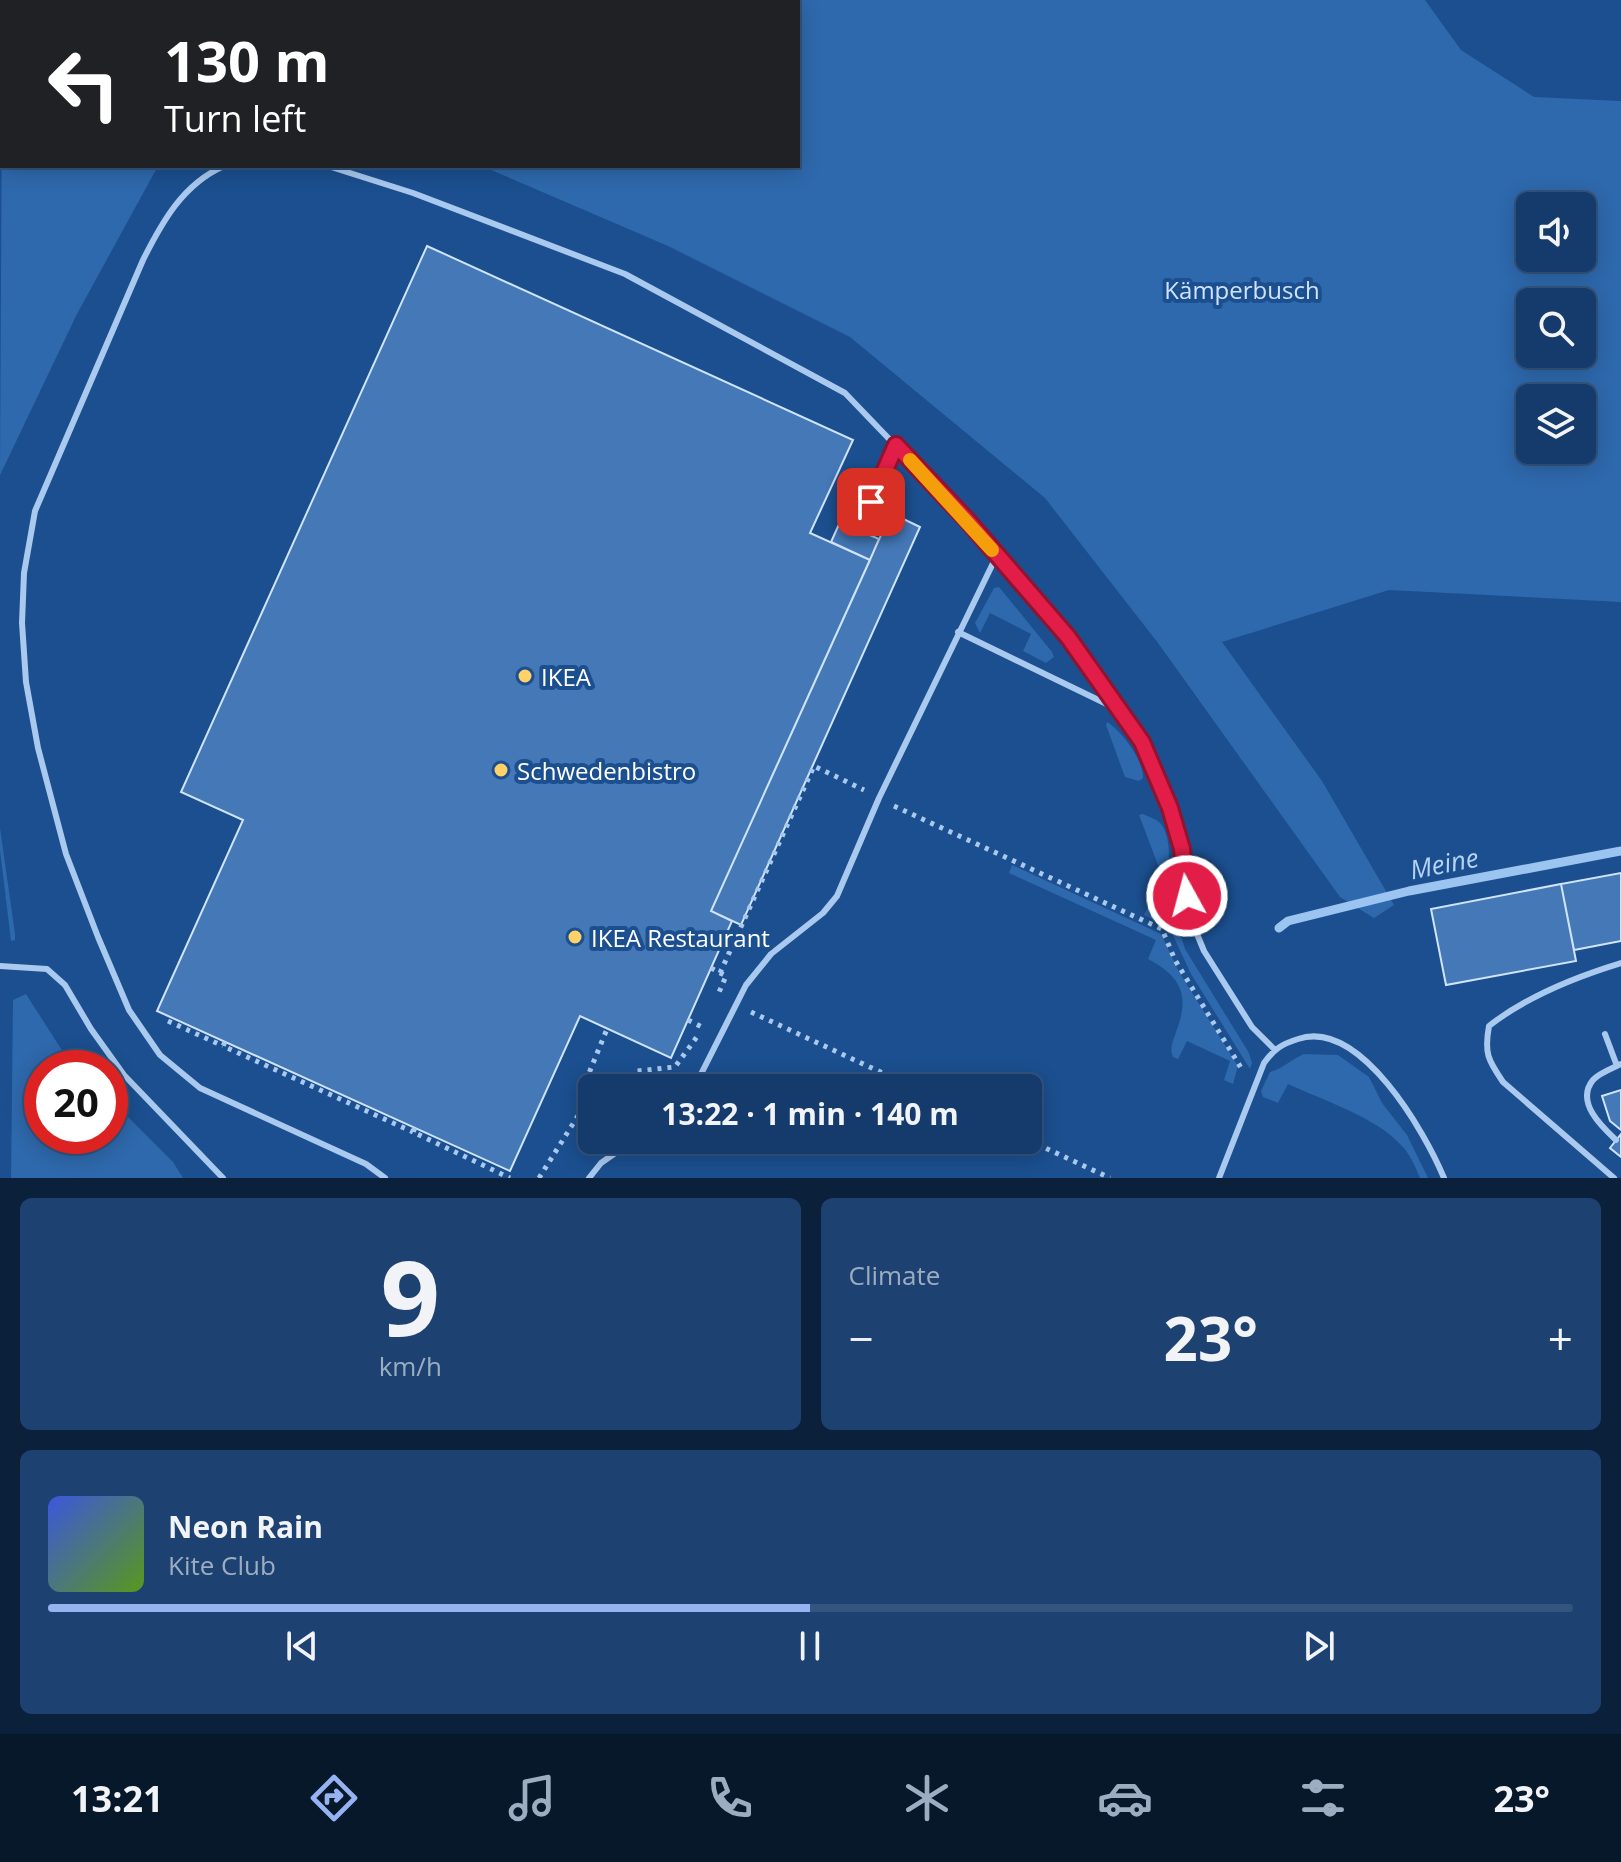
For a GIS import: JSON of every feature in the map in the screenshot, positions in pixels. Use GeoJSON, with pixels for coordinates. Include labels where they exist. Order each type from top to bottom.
{"type":"FeatureCollection","features":[{"type":"Feature","properties":{"kind":"lane"},"geometry":{"type":"LineString","coordinates":[[221,168],[190,187],[163,221],[143,260],[35,511],[24,573],[22,623],[26,682],[38,748],[66,854],[129,1010],[160,1055],[200,1088],[366,1164],[385,1178]]}},
{"type":"Feature","properties":{"kind":"lane"},"geometry":{"type":"LineString","coordinates":[[334,168],[413,193],[625,274],[845,393],[997,555],[1068,637],[1142,742],[1170,808],[1182,849],[1190,917],[1204,951],[1252,1027],[1274,1049]]}},
{"type":"Feature","properties":{"kind":"lane"},"geometry":{"type":"LineString","coordinates":[[859,530],[896,445]]}},
{"type":"Feature","properties":{"kind":"lane"},"geometry":{"type":"LineString","coordinates":[[701,1074],[746,985],[765,962],[823,913],[837,896],[879,798],[997,555]]}},
{"type":"Feature","properties":{"kind":"lane"},"geometry":{"type":"LineString","coordinates":[[958,632],[1121,711]]}},
{"type":"Feature","properties":{"kind":"lane"},"geometry":{"type":"LineString","coordinates":[[1614,1178],[1503,1082],[1485,1046],[1489,1026],[1507,1011],[1584,974],[1621,963]]}},
{"type":"Feature","properties":{"kind":"lane"},"geometry":{"type":"LineString","coordinates":[[0,966],[47,969],[65,985],[124,1075],[223,1178]]}},
{"type":"Feature","properties":{"kind":"lane"},"geometry":{"type":"LineString","coordinates":[[1605,1034],[1619,1065],[1593,1080],[1588,1092],[1596,1121],[1616,1140]]}},
{"type":"Feature","properties":{"kind":"lane"},"geometry":{"type":"LineString","coordinates":[[1219,1178],[1257,1080],[1274,1049],[1305,1037],[1332,1039],[1349,1047],[1388,1084],[1412,1116],[1444,1178]]}},
{"type":"Feature","properties":{"kind":"lane"},"geometry":{"type":"LineString","coordinates":[[589,1178],[601,1163],[614,1154]]}},
{"type":"Feature","properties":{"kind":"path"},"geometry":{"type":"LineString","coordinates":[[711,968],[723,974],[814,766],[1162,929],[1175,960],[1244,1073],[1257,1080]]}},
{"type":"Feature","properties":{"kind":"path"},"geometry":{"type":"LineString","coordinates":[[717,998],[885,1074]]}},
{"type":"Feature","properties":{"kind":"path"},"geometry":{"type":"LineString","coordinates":[[633,1074],[675,1067],[704,1028],[688,1020]]}},
{"type":"Feature","properties":{"kind":"path"},"geometry":{"type":"LineString","coordinates":[[168,1021],[414,1130],[510,1178]]}},
{"type":"Feature","properties":{"kind":"path"},"geometry":{"type":"LineString","coordinates":[[589,1074],[607,1029]]}},
{"type":"Feature","properties":{"kind":"path"},"geometry":{"type":"LineString","coordinates":[[539,1178],[578,1116]]}},
{"type":"Feature","properties":{"kind":"path"},"geometry":{"type":"LineString","coordinates":[[1042,1146],[1110,1178]]}},
{"type":"Feature","properties":{"kind":"green space","name":"Kämperbusch"},"geometry":{"type":"Polygon","coordinates":[[[800,0],[1425,0],[1461,50],[1534,97],[1621,101],[1621,602],[1389,590],[1222,642],[1322,781],[1394,905],[1374,918],[1340,897],[1158,643],[1045,498],[850,337],[668,246],[487,168],[800,168],[800,0]]]}},
{"type":"Feature","properties":{"kind":"green space"},"geometry":{"type":"Polygon","coordinates":[[[2,168],[157,168],[77,314],[0,475],[2,168]]]}},
{"type":"Feature","properties":{"kind":"green space"},"geometry":{"type":"Polygon","coordinates":[[[999,587],[1052,652],[1054,657],[1046,663],[1023,651],[1031,634],[990,613],[980,633],[975,623],[994,588],[999,587]]]}},
{"type":"Feature","properties":{"kind":"green space"},"geometry":{"type":"Polygon","coordinates":[[[1107,722],[1136,755],[1143,778],[1139,781],[1125,777],[1107,722]]]}},
{"type":"Feature","properties":{"kind":"green space"},"geometry":{"type":"Polygon","coordinates":[[[1139,815],[1155,819],[1164,828],[1169,854],[1165,870],[1160,870],[1139,815]]]}},
{"type":"Feature","properties":{"kind":"green space"},"geometry":{"type":"Polygon","coordinates":[[[0,828],[15,934],[15,940],[11,941],[0,850],[0,828]]]}},
{"type":"Feature","properties":{"kind":"green space"},"geometry":{"type":"Polygon","coordinates":[[[1012,865],[1161,934],[1179,972],[1238,1066],[1233,1084],[1224,1080],[1230,1061],[1187,1041],[1178,1059],[1173,1057],[1171,1048],[1180,1019],[1182,998],[1169,973],[1148,959],[1156,940],[1009,873],[1012,865]]]}},
{"type":"Feature","properties":{"kind":"green space"},"geometry":{"type":"Polygon","coordinates":[[[1153,895],[1172,906],[1185,949],[1249,1053],[1250,1069],[1191,974],[1169,927],[1144,915],[1153,895]]]}},
{"type":"Feature","properties":{"kind":"green space"},"geometry":{"type":"Polygon","coordinates":[[[26,994],[62,1050],[24,1050],[24,1154],[128,1154],[128,1117],[173,1162],[183,1178],[11,1178],[13,1000],[26,994]]]}},
{"type":"Feature","properties":{"kind":"green space"},"geometry":{"type":"Polygon","coordinates":[[[1304,1054],[1338,1055],[1369,1077],[1382,1103],[1407,1135],[1428,1178],[1420,1178],[1407,1152],[1390,1135],[1348,1110],[1288,1084],[1278,1103],[1263,1097],[1261,1091],[1270,1072],[1304,1054]]]}},
{"type":"Feature","properties":{"kind":"building","name":"IKEA"},"geometry":{"type":"Polygon","coordinates":[[[427,246],[853,440],[810,533],[870,560],[711,911],[732,921],[671,1058],[580,1016],[510,1171],[157,1011],[243,820],[181,792],[427,246]]]}},
{"type":"Feature","properties":{"kind":"building"},"geometry":{"type":"Polygon","coordinates":[[[891,513],[920,527],[741,925],[711,911],[891,513]]]}},
{"type":"Feature","properties":{"kind":"building"},"geometry":{"type":"Polygon","coordinates":[[[840,522],[879,539],[870,560],[831,542],[840,522]]]}},
{"type":"Feature","properties":{"kind":"building"},"geometry":{"type":"Polygon","coordinates":[[[1621,873],[1621,941],[1574,950],[1561,884],[1621,873]]]}},
{"type":"Feature","properties":{"kind":"building"},"geometry":{"type":"Polygon","coordinates":[[[1561,884],[1576,961],[1446,985],[1431,909],[1561,884]]]}},
{"type":"Feature","properties":{"kind":"building"},"geometry":{"type":"Polygon","coordinates":[[[1621,1090],[1621,1130],[1610,1121],[1602,1096],[1621,1090]]]}},
{"type":"Feature","properties":{"kind":"building"},"geometry":{"type":"Polygon","coordinates":[[[1621,1134],[1621,1157],[1610,1148],[1621,1134]]]}},
{"type":"Feature","properties":{"kind":"waterway","name":"Meine"},"geometry":{"type":"LineString","coordinates":[[1279,928],[1288,921],[1409,891],[1621,851]]}},
{"type":"Feature","properties":{"kind":"slow traffic"},"geometry":{"type":"LineString","coordinates":[[910,460],[992,550]]}},
{"type":"Feature","properties":{"kind":"place","name":"IKEA"},"geometry":{"type":"Point","coordinates":[525,676]}},
{"type":"Feature","properties":{"kind":"place","name":"Schwedenbistro"},"geometry":{"type":"Point","coordinates":[501,770]}},
{"type":"Feature","properties":{"kind":"place","name":"IKEA Restaurant"},"geometry":{"type":"Point","coordinates":[575,937]}},
{"type":"Feature","properties":{"kind":"route"},"geometry":{"type":"LineString","coordinates":[[871,502],[896,445],[967,520],[1068,637],[1142,742],[1170,808],[1182,849],[1187,896]]}}]}
